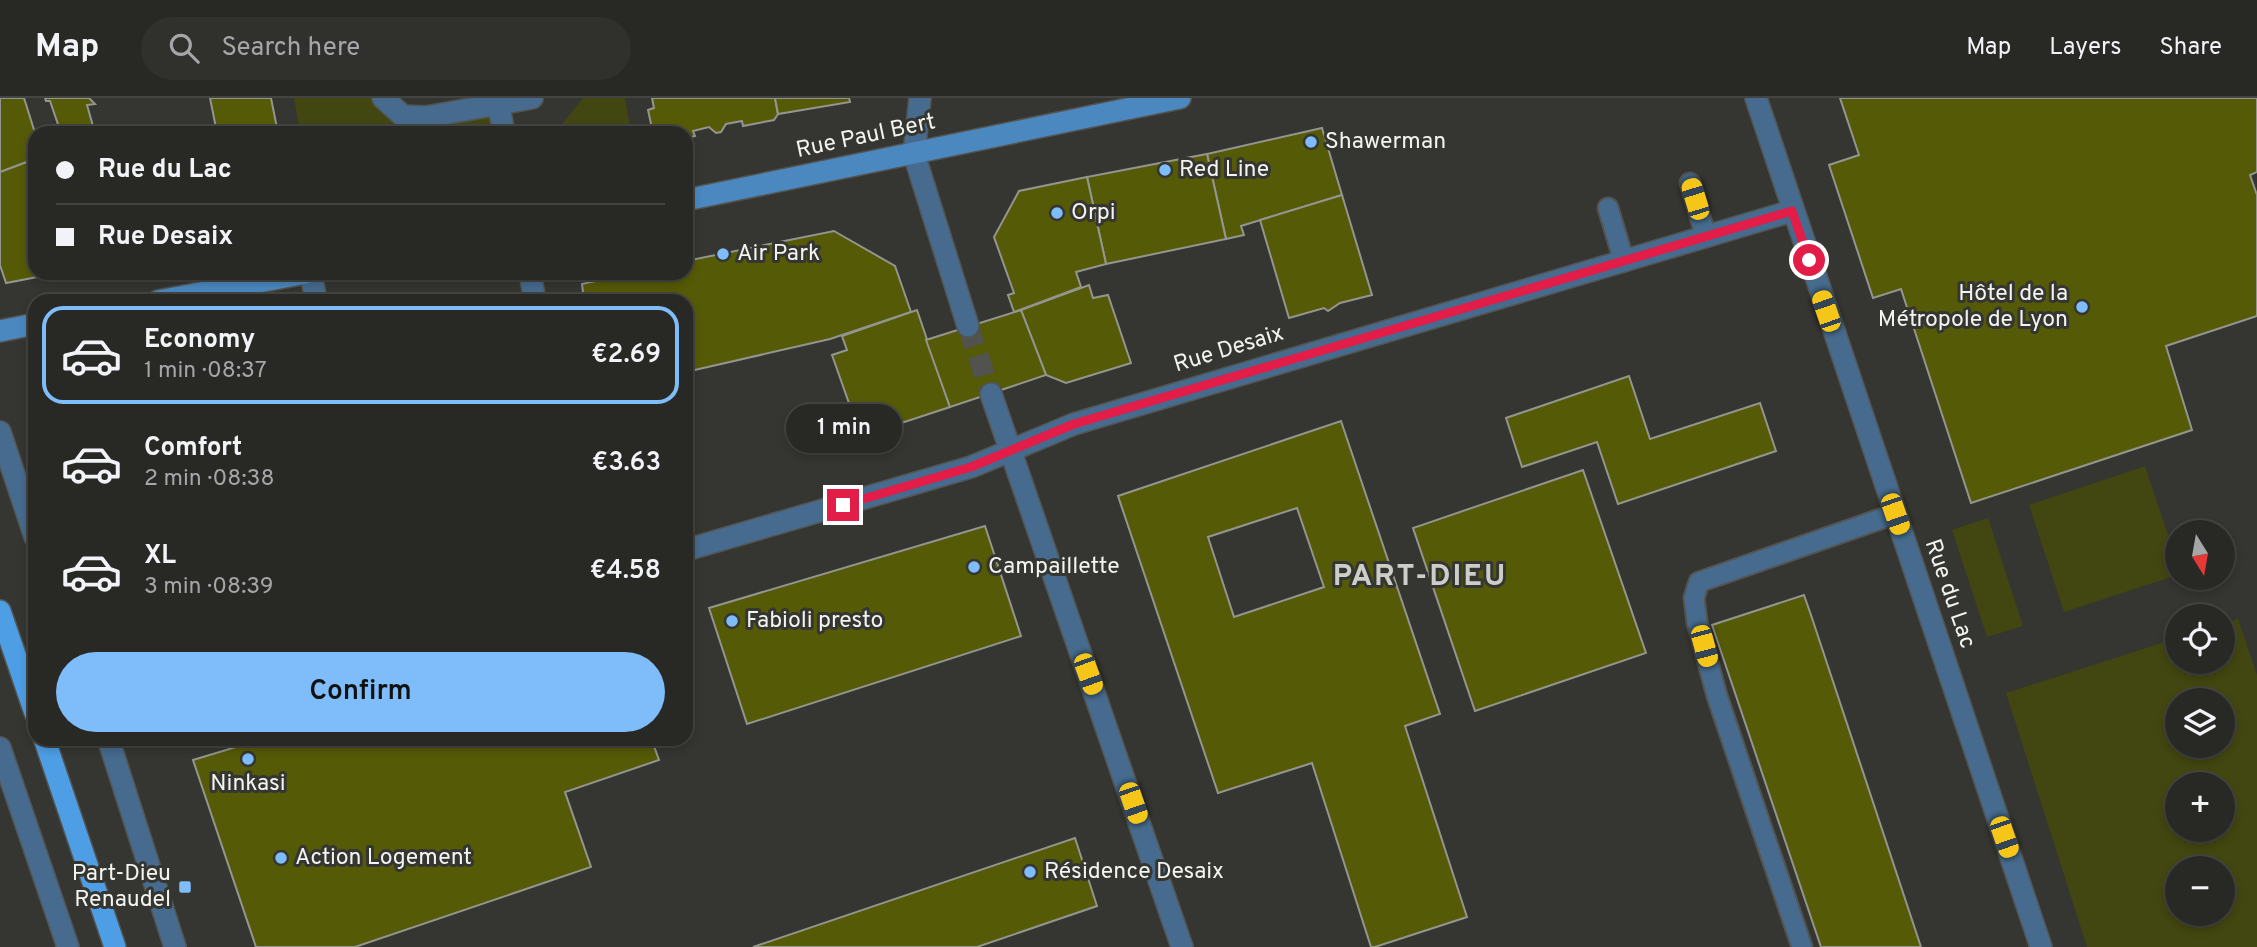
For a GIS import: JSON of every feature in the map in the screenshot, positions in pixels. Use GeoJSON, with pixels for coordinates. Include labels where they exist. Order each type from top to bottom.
{"type":"FeatureCollection","features":[{"type":"Feature","properties":{"kind":"main road"},"geometry":{"type":"LineString","coordinates":[[0,611],[28,693]]}},
{"type":"Feature","properties":{"kind":"main road"},"geometry":{"type":"LineString","coordinates":[[47,746],[115,947]]}},
{"type":"Feature","properties":{"kind":"street"},"geometry":{"type":"LineString","coordinates":[[383,98],[403,116],[426,117],[498,101],[532,98]]}},
{"type":"Feature","properties":{"kind":"street"},"geometry":{"type":"LineString","coordinates":[[920,98],[914,154],[968,326]]}},
{"type":"Feature","properties":{"kind":"street","name":"Rue Paul Bert"},"geometry":{"type":"LineString","coordinates":[[693,199],[1180,98]]}},
{"type":"Feature","properties":{"kind":"street","name":"Rue du Lac"},"geometry":{"type":"LineString","coordinates":[[1756,98],[2041,947]]}},
{"type":"Feature","properties":{"kind":"street"},"geometry":{"type":"LineString","coordinates":[[498,101],[503,126]]}},
{"type":"Feature","properties":{"kind":"street","name":"Rue Desaix"},"geometry":{"type":"LineString","coordinates":[[693,548],[971,467],[1074,424],[1792,211]]}},
{"type":"Feature","properties":{"kind":"street"},"geometry":{"type":"LineString","coordinates":[[195,294],[269,280]]}},
{"type":"Feature","properties":{"kind":"street"},"geometry":{"type":"LineString","coordinates":[[0,331],[28,325]]}},
{"type":"Feature","properties":{"kind":"street"},"geometry":{"type":"LineString","coordinates":[[990,394],[1182,947]]}},
{"type":"Feature","properties":{"kind":"street"},"geometry":{"type":"LineString","coordinates":[[0,432],[28,516]]}},
{"type":"Feature","properties":{"kind":"street"},"geometry":{"type":"LineString","coordinates":[[111,746],[175,947]]}},
{"type":"Feature","properties":{"kind":"street"},"geometry":{"type":"LineString","coordinates":[[0,748],[68,947]]}},
{"type":"Feature","properties":{"kind":"lane"},"geometry":{"type":"LineString","coordinates":[[1689,183],[1706,237]]}},
{"type":"Feature","properties":{"kind":"lane"},"geometry":{"type":"LineString","coordinates":[[1608,208],[1625,261]]}},
{"type":"Feature","properties":{"kind":"lane"},"geometry":{"type":"LineString","coordinates":[[1801,947],[1717,696],[1697,622],[1694,598],[1699,582],[1895,514]]}},
{"type":"Feature","properties":{"kind":"green space"},"geometry":{"type":"Polygon","coordinates":[[[294,98],[375,98],[402,125],[489,113],[492,126],[299,126],[294,98]]]}},
{"type":"Feature","properties":{"kind":"green space"},"geometry":{"type":"Polygon","coordinates":[[[583,98],[625,98],[630,126],[561,126],[583,98]]]}},
{"type":"Feature","properties":{"kind":"green space"},"geometry":{"type":"Polygon","coordinates":[[[2145,466],[2165,526],[2165,579],[2064,612],[2029,505],[2145,466]]]}},
{"type":"Feature","properties":{"kind":"green space"},"geometry":{"type":"Polygon","coordinates":[[[1988,518],[2023,626],[1987,637],[1952,530],[1988,518]]]}},
{"type":"Feature","properties":{"kind":"green space"},"geometry":{"type":"Polygon","coordinates":[[[2238,619],[2257,675],[2257,947],[2087,947],[2006,693],[2165,642],[2165,674],[2235,674],[2235,620],[2238,619]]]}},
{"type":"Feature","properties":{"kind":"building"},"geometry":{"type":"Polygon","coordinates":[[[0,98],[24,98],[33,126],[28,126],[28,162],[0,172],[0,98]]]}},
{"type":"Feature","properties":{"kind":"building"},"geometry":{"type":"Polygon","coordinates":[[[45,98],[89,98],[95,104],[87,105],[93,126],[59,126],[50,101],[45,98]]]}},
{"type":"Feature","properties":{"kind":"building"},"geometry":{"type":"Polygon","coordinates":[[[210,98],[271,98],[277,126],[216,126],[210,98]]]}},
{"type":"Feature","properties":{"kind":"building"},"geometry":{"type":"Polygon","coordinates":[[[652,98],[775,98],[778,114],[774,120],[743,126],[742,121],[726,124],[721,132],[716,133],[709,127],[693,131],[693,126],[651,126],[648,110],[654,108],[652,98]]]}},
{"type":"Feature","properties":{"kind":"building"},"geometry":{"type":"Polygon","coordinates":[[[775,98],[849,98],[850,102],[778,114],[775,98]]]}},
{"type":"Feature","properties":{"kind":"building","name":"Hôtel de la Métropole de Lyon"},"geometry":{"type":"Polygon","coordinates":[[[1840,98],[2257,98],[2257,172],[2250,175],[2257,195],[2257,316],[2166,346],[2192,430],[1971,503],[1901,289],[1873,298],[1829,165],[1859,155],[1840,98]]]}},
{"type":"Feature","properties":{"kind":"building"},"geometry":{"type":"Polygon","coordinates":[[[1322,128],[1342,195],[1241,226],[1244,235],[1226,239],[1207,154],[1322,128]]]}},
{"type":"Feature","properties":{"kind":"building"},"geometry":{"type":"Polygon","coordinates":[[[1207,154],[1226,239],[1106,264],[1087,177],[1207,154]]]}},
{"type":"Feature","properties":{"kind":"building"},"geometry":{"type":"Polygon","coordinates":[[[28,162],[28,279],[6,283],[0,265],[0,172],[28,162]]]}},
{"type":"Feature","properties":{"kind":"building"},"geometry":{"type":"Polygon","coordinates":[[[1087,177],[1106,264],[1076,272],[1081,287],[1014,312],[1008,295],[1014,293],[994,237],[1019,191],[1087,177]]]}},
{"type":"Feature","properties":{"kind":"building"},"geometry":{"type":"Polygon","coordinates":[[[1342,195],[1372,295],[1340,303],[1328,311],[1324,308],[1289,318],[1260,220],[1342,195]]]}},
{"type":"Feature","properties":{"kind":"building"},"geometry":{"type":"Polygon","coordinates":[[[834,231],[895,266],[911,312],[830,339],[693,370],[693,294],[583,294],[582,284],[600,280],[693,280],[693,260],[834,231]]]}},
{"type":"Feature","properties":{"kind":"building"},"geometry":{"type":"Polygon","coordinates":[[[1089,285],[1093,298],[1108,295],[1131,363],[1066,383],[1046,375],[1021,310],[1089,285]]]}},
{"type":"Feature","properties":{"kind":"building"},"geometry":{"type":"Polygon","coordinates":[[[917,310],[950,407],[874,432],[856,423],[832,355],[847,350],[842,336],[917,310]]]}},
{"type":"Feature","properties":{"kind":"building"},"geometry":{"type":"Polygon","coordinates":[[[1021,310],[1046,375],[950,407],[926,340],[1021,310]]]}},
{"type":"Feature","properties":{"kind":"building"},"geometry":{"type":"Polygon","coordinates":[[[1629,376],[1650,439],[1760,403],[1776,451],[1618,504],[1597,442],[1522,467],[1506,418],[1629,376]]]}},
{"type":"Feature","properties":{"kind":"building"},"geometry":{"type":"Polygon","coordinates":[[[1341,421],[1440,714],[1405,726],[1467,917],[1371,947],[1312,763],[1218,793],[1118,496],[1341,421]],[[1297,508],[1208,537],[1234,617],[1324,587],[1297,508]]]}},
{"type":"Feature","properties":{"kind":"building"},"geometry":{"type":"Polygon","coordinates":[[[1583,470],[1646,653],[1475,711],[1413,528],[1583,470]]]}},
{"type":"Feature","properties":{"kind":"building"},"geometry":{"type":"Polygon","coordinates":[[[985,526],[1021,636],[747,724],[709,608],[985,526]]]}},
{"type":"Feature","properties":{"kind":"building"},"geometry":{"type":"Polygon","coordinates":[[[1804,595],[1921,947],[1821,947],[1712,625],[1804,595]]]}},
{"type":"Feature","properties":{"kind":"building"},"geometry":{"type":"Polygon","coordinates":[[[239,746],[654,746],[659,760],[565,792],[591,867],[355,947],[256,947],[193,760],[239,746]]]}},
{"type":"Feature","properties":{"kind":"building","name":"Résidence Desaix"},"geometry":{"type":"Polygon","coordinates":[[[1075,838],[1097,906],[977,947],[753,947],[1075,838]]]}},
{"type":"Feature","properties":{"kind":"tunnel"},"geometry":{"type":"LineString","coordinates":[[968,326],[991,394]]}},
{"type":"Feature","properties":{"kind":"place","name":"Shawerman"},"geometry":{"type":"Point","coordinates":[1311,142]}},
{"type":"Feature","properties":{"kind":"place","name":"Red Line"},"geometry":{"type":"Point","coordinates":[1165,170]}},
{"type":"Feature","properties":{"kind":"place","name":"Orpi"},"geometry":{"type":"Point","coordinates":[1057,213]}},
{"type":"Feature","properties":{"kind":"place","name":"Air Park"},"geometry":{"type":"Point","coordinates":[723,254]}},
{"type":"Feature","properties":{"kind":"place","name":"Hôtel de la Métropole de Lyon"},"geometry":{"type":"Point","coordinates":[2082,307]}},
{"type":"Feature","properties":{"kind":"place","name":"Campaillette"},"geometry":{"type":"Point","coordinates":[974,567]}},
{"type":"Feature","properties":{"kind":"place","name":"Fabioli presto"},"geometry":{"type":"Point","coordinates":[732,621]}},
{"type":"Feature","properties":{"kind":"place","name":"Ninkasi"},"geometry":{"type":"Point","coordinates":[248,759]}},
{"type":"Feature","properties":{"kind":"place","name":"Action Logement"},"geometry":{"type":"Point","coordinates":[281,858]}},
{"type":"Feature","properties":{"kind":"place","name":"Résidence Desaix"},"geometry":{"type":"Point","coordinates":[1030,872]}},
{"type":"Feature","properties":{"kind":"place","name":"Part-Dieu Renaudel"},"geometry":{"type":"Point","coordinates":[185,887]}},
{"type":"Feature","properties":{"kind":"district","name":"PART-DIEU"},"geometry":{"type":"Point","coordinates":[1420,577]}},
{"type":"Feature","properties":{"kind":"route"},"geometry":{"type":"LineString","coordinates":[[843,505],[971,467],[1074,424],[1792,211],[1809,260]]}}]}
